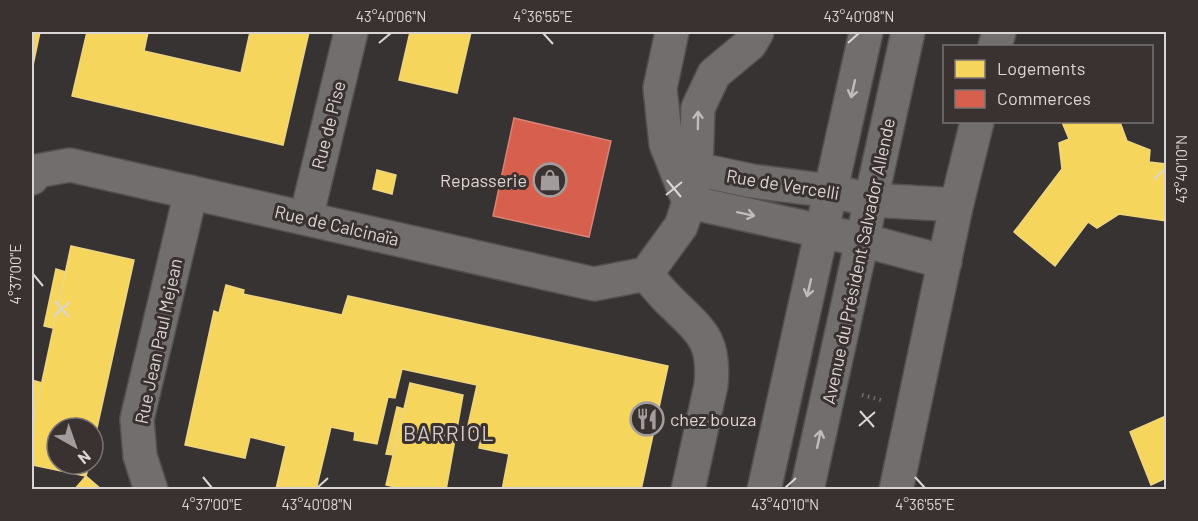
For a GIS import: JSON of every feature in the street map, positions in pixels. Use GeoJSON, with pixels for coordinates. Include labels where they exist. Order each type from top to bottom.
{"type":"FeatureCollection","features":[{"type":"Feature","properties":{"kind":"street","name":"Rue de Pise"},"geometry":{"type":"LineString","coordinates":[[306,218],[351,32]]}},
{"type":"Feature","properties":{"kind":"street"},"geometry":{"type":"LineString","coordinates":[[672,32],[660,88],[661,99],[666,144],[689,202]]}},
{"type":"Feature","properties":{"kind":"street"},"geometry":{"type":"LineString","coordinates":[[688,489],[711,385],[712,369],[708,346],[696,325],[646,274],[681,226],[689,202],[696,169],[698,108],[714,74],[750,44],[757,32]]}},
{"type":"Feature","properties":{"kind":"street"},"geometry":{"type":"LineString","coordinates":[[764,489],[866,32]]}},
{"type":"Feature","properties":{"kind":"street","name":"Avenue du Président Salvador Allende"},"geometry":{"type":"LineString","coordinates":[[807,489],[908,32]]}},
{"type":"Feature","properties":{"kind":"street"},"geometry":{"type":"LineString","coordinates":[[896,489],[956,207],[977,123]]}},
{"type":"Feature","properties":{"kind":"street","name":"Rue de Calcinaïa"},"geometry":{"type":"LineString","coordinates":[[32,178],[37,171],[70,165],[594,284],[646,274]]}},
{"type":"Feature","properties":{"kind":"street","name":"Rue de Vercelli"},"geometry":{"type":"LineString","coordinates":[[696,169],[752,181],[831,191],[871,200],[956,207]]}},
{"type":"Feature","properties":{"kind":"street","name":"Rue Jean Paul Mejean"},"geometry":{"type":"LineString","coordinates":[[150,489],[140,456],[137,419],[191,192]]}},
{"type":"Feature","properties":{"kind":"street","name":"Rue de Vercelli"},"geometry":{"type":"LineString","coordinates":[[689,202],[862,240],[945,262]]}},
{"type":"Feature","properties":{"kind":"path"},"geometry":{"type":"LineString","coordinates":[[854,394],[883,400]]}},
{"type":"Feature","properties":{"kind":"building: Logements"},"geometry":{"type":"Polygon","coordinates":[[[32,32],[40,32],[32,70],[32,32]]]}},
{"type":"Feature","properties":{"kind":"building: Logements"},"geometry":{"type":"Polygon","coordinates":[[[87,32],[148,32],[144,51],[241,73],[250,32],[309,32],[283,145],[72,96],[87,32]]]}},
{"type":"Feature","properties":{"kind":"building: Logements"},"geometry":{"type":"Polygon","coordinates":[[[410,32],[471,32],[457,93],[399,80],[410,32]]]}},
{"type":"Feature","properties":{"kind":"building: Logements"},"geometry":{"type":"Polygon","coordinates":[[[1062,123],[1120,123],[1127,141],[1150,150],[1149,162],[1166,164],[1166,221],[1119,214],[1097,228],[1088,222],[1055,266],[1014,232],[1062,169],[1059,143],[1069,139],[1062,123]]]}},
{"type":"Feature","properties":{"kind":"building: Logements"},"geometry":{"type":"Polygon","coordinates":[[[377,170],[396,175],[392,194],[373,189],[377,170]]]}},
{"type":"Feature","properties":{"kind":"building: Logements"},"geometry":{"type":"Polygon","coordinates":[[[71,246],[134,260],[100,416],[45,416],[45,468],[32,465],[32,428],[71,246]]]}},
{"type":"Feature","properties":{"kind":"building: Logements"},"geometry":{"type":"Polygon","coordinates":[[[56,269],[66,272],[53,328],[44,326],[56,269]]]}},
{"type":"Feature","properties":{"kind":"building: Logements"},"geometry":{"type":"Polygon","coordinates":[[[226,285],[244,290],[243,294],[342,315],[348,296],[668,366],[641,490],[502,490],[509,454],[479,448],[482,434],[467,430],[477,385],[402,369],[395,398],[388,397],[377,444],[354,440],[355,432],[331,427],[316,490],[276,489],[286,446],[250,437],[245,458],[185,445],[214,311],[219,313],[226,285]]]}},
{"type":"Feature","properties":{"kind":"building: Logements"},"geometry":{"type":"Polygon","coordinates":[[[32,380],[42,383],[32,428],[32,380]]]}},
{"type":"Feature","properties":{"kind":"building: Logements"},"geometry":{"type":"Polygon","coordinates":[[[410,383],[463,395],[446,490],[408,490],[386,485],[410,383]]]}},
{"type":"Feature","properties":{"kind":"building: Logements"},"geometry":{"type":"Polygon","coordinates":[[[397,407],[404,409],[394,455],[386,454],[397,407]]]}},
{"type":"Feature","properties":{"kind":"building: Logements"},"geometry":{"type":"Polygon","coordinates":[[[1166,416],[1166,478],[1151,485],[1130,432],[1166,416]]]}},
{"type":"Feature","properties":{"kind":"building: Logements"},"geometry":{"type":"Polygon","coordinates":[[[86,476],[102,490],[74,490],[86,476]]]}},
{"type":"Feature","properties":{"kind":"building: Commerces"},"geometry":{"type":"Polygon","coordinates":[[[514,118],[611,141],[589,237],[493,216],[514,118]]]}},
{"type":"Feature","properties":{"kind":"place","name":"Repasserie"},"geometry":{"type":"Point","coordinates":[550,180]}},
{"type":"Feature","properties":{"kind":"place","name":"chez bouza"},"geometry":{"type":"Point","coordinates":[647,419]}},
{"type":"Feature","properties":{"kind":"district","name":"BARRIOL"},"geometry":{"type":"Point","coordinates":[449,432]}}]}
